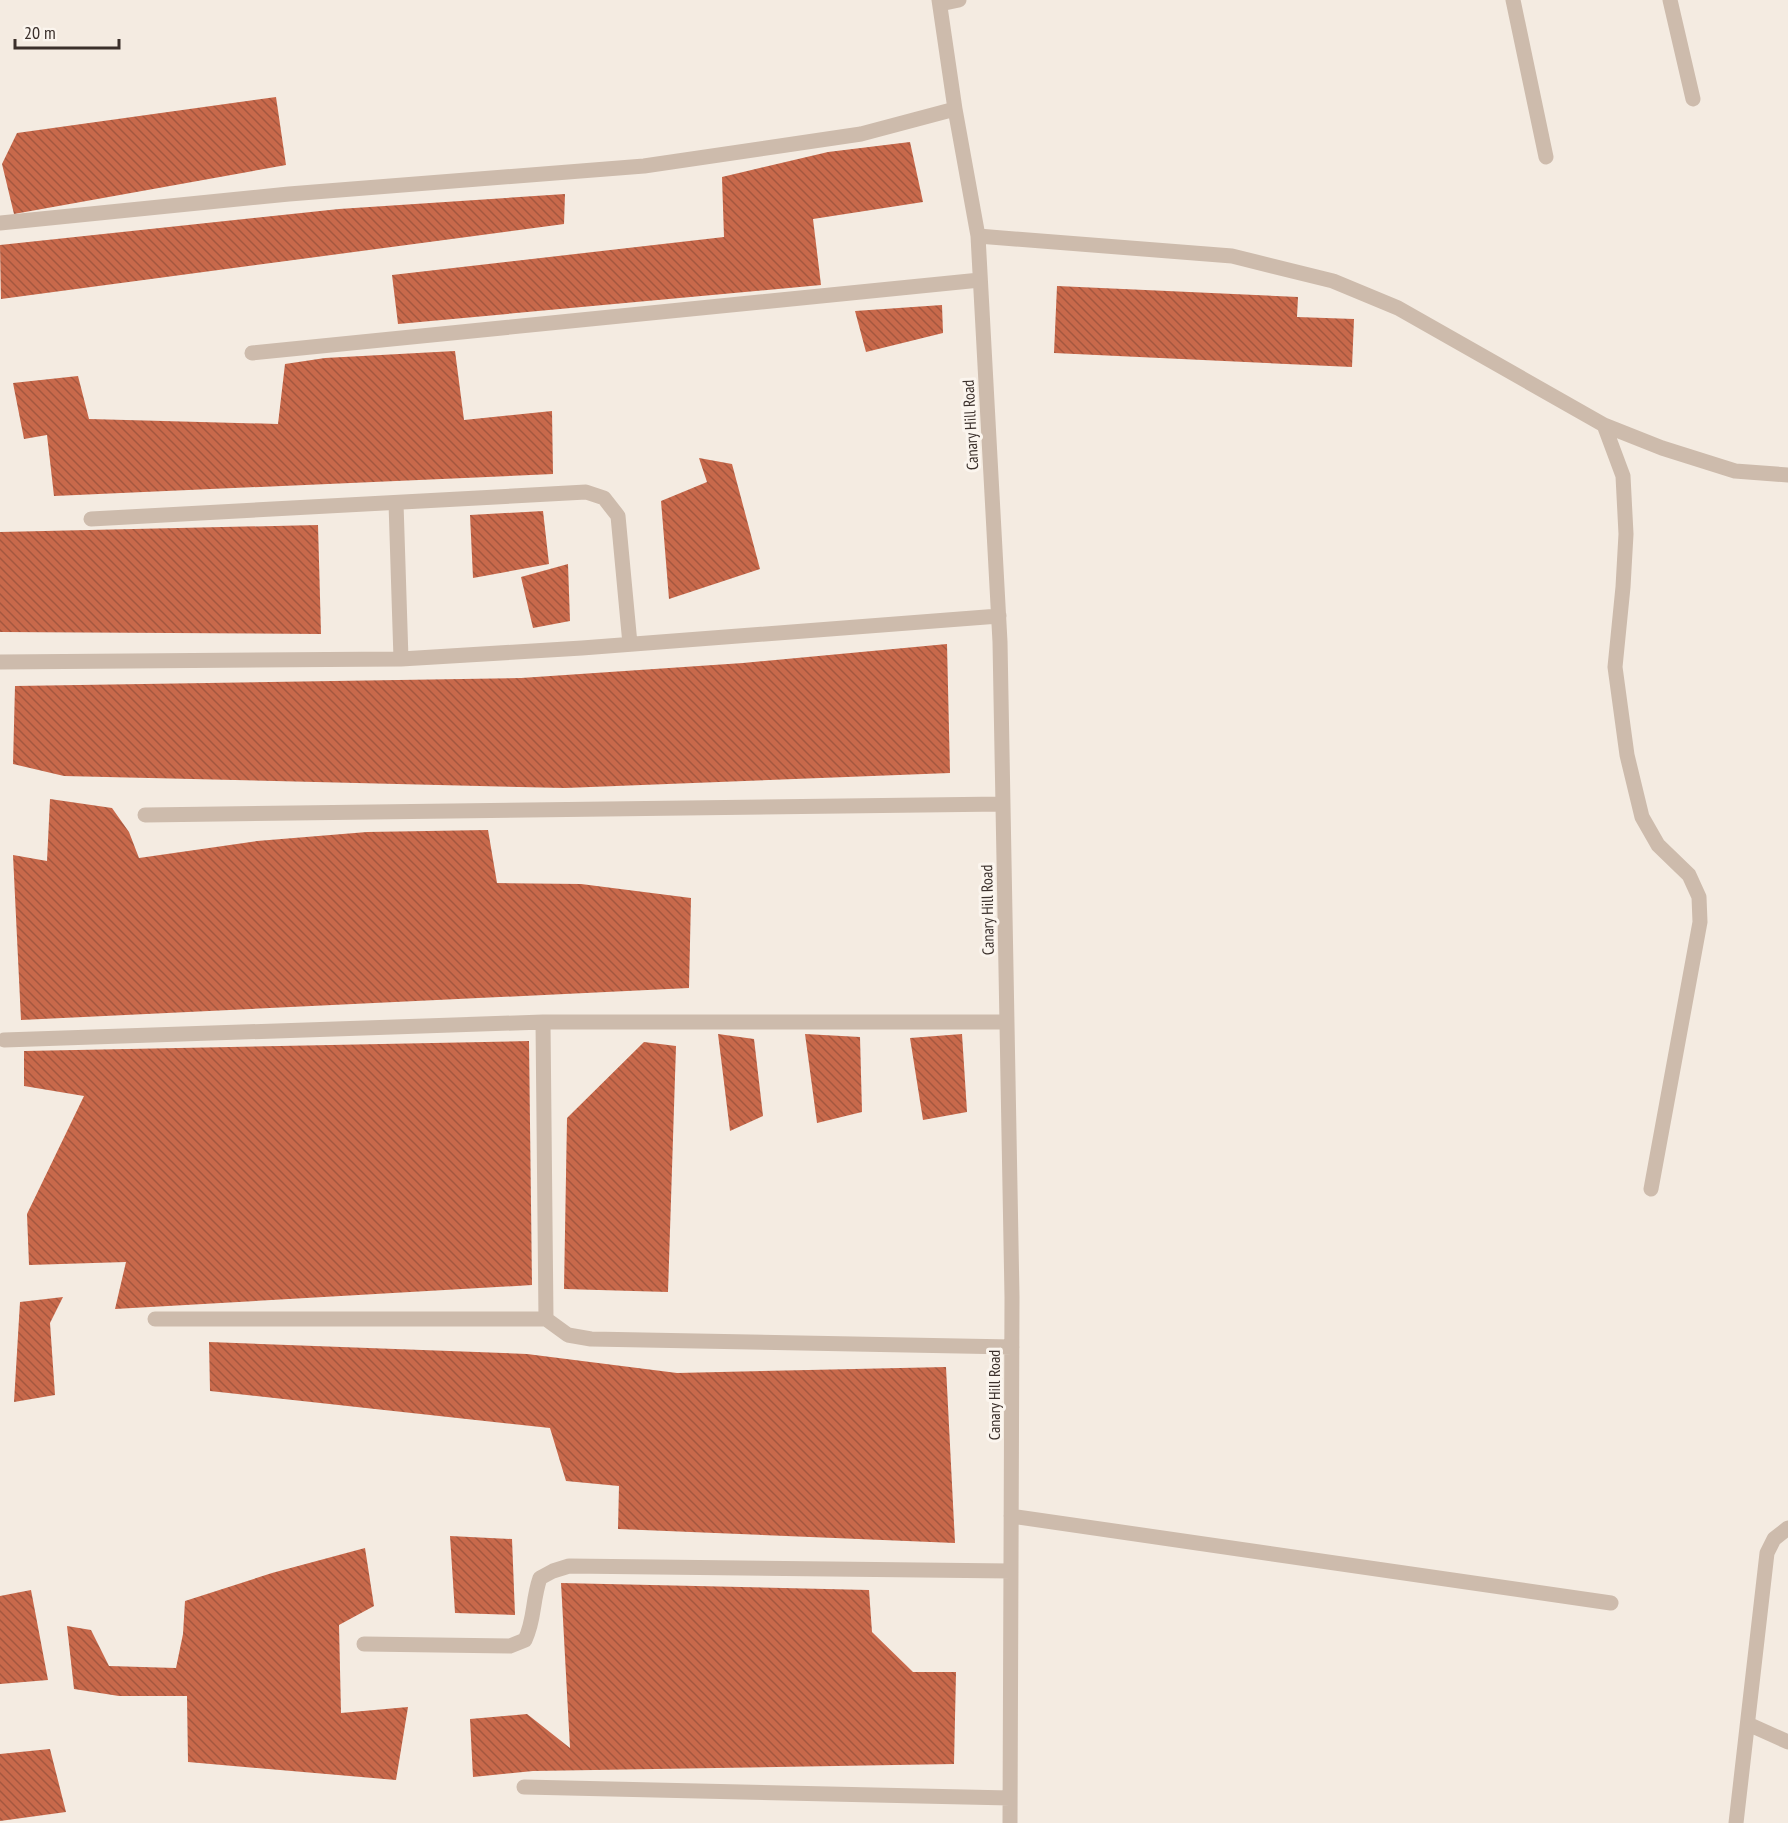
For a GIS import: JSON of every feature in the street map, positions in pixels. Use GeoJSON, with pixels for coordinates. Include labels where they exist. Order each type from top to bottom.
{"type":"FeatureCollection","features":[{"type":"Feature","properties":{"kind":"street"},"geometry":{"type":"LineString","coordinates":[[940,2],[959,0]]}},
{"type":"Feature","properties":{"kind":"street"},"geometry":{"type":"LineString","coordinates":[[1513,0],[1546,158]]}},
{"type":"Feature","properties":{"kind":"street"},"geometry":{"type":"LineString","coordinates":[[1670,0],[1693,99]]}},
{"type":"Feature","properties":{"kind":"street","name":"Canary Hill Road"},"geometry":{"type":"LineString","coordinates":[[940,2],[955,109],[978,236],[999,616],[1012,1347],[1010,1823]]}},
{"type":"Feature","properties":{"kind":"street"},"geometry":{"type":"LineString","coordinates":[[0,223],[289,194],[644,166],[861,134],[955,109]]}},
{"type":"Feature","properties":{"kind":"street"},"geometry":{"type":"LineString","coordinates":[[978,236],[1232,256],[1333,281],[1398,308],[1604,425],[1662,448],[1735,471],[1788,475]]}},
{"type":"Feature","properties":{"kind":"street"},"geometry":{"type":"LineString","coordinates":[[252,353],[980,280]]}},
{"type":"Feature","properties":{"kind":"street"},"geometry":{"type":"LineString","coordinates":[[1604,425],[1623,476],[1626,534],[1615,667],[1627,755],[1642,817],[1658,845],[1689,875],[1699,897],[1700,922],[1651,1189]]}},
{"type":"Feature","properties":{"kind":"street"},"geometry":{"type":"LineString","coordinates":[[91,519],[586,492],[604,498],[618,516],[630,644]]}},
{"type":"Feature","properties":{"kind":"street"},"geometry":{"type":"LineString","coordinates":[[396,502],[401,659]]}},
{"type":"Feature","properties":{"kind":"street"},"geometry":{"type":"LineString","coordinates":[[0,662],[401,659],[999,616]]}},
{"type":"Feature","properties":{"kind":"street"},"geometry":{"type":"LineString","coordinates":[[145,815],[1003,804]]}},
{"type":"Feature","properties":{"kind":"street"},"geometry":{"type":"LineString","coordinates":[[4,1040],[543,1022],[1007,1022]]}},
{"type":"Feature","properties":{"kind":"street"},"geometry":{"type":"LineString","coordinates":[[543,1022],[546,1319]]}},
{"type":"Feature","properties":{"kind":"street"},"geometry":{"type":"LineString","coordinates":[[155,1318],[546,1319],[568,1335],[591,1339],[1012,1347]]}},
{"type":"Feature","properties":{"kind":"street"},"geometry":{"type":"LineString","coordinates":[[1011,1516],[1611,1603]]}},
{"type":"Feature","properties":{"kind":"street"},"geometry":{"type":"LineString","coordinates":[[1736,1823],[1767,1552],[1774,1539],[1788,1528]]}},
{"type":"Feature","properties":{"kind":"street"},"geometry":{"type":"LineString","coordinates":[[364,1644],[510,1646],[525,1641],[532,1626],[534,1595],[540,1578],[552,1571],[569,1566],[1011,1570]]}},
{"type":"Feature","properties":{"kind":"street"},"geometry":{"type":"LineString","coordinates":[[1748,1724],[1788,1742]]}},
{"type":"Feature","properties":{"kind":"street"},"geometry":{"type":"LineString","coordinates":[[524,1787],[1010,1798]]}},
{"type":"Feature","properties":{"kind":"building"},"geometry":{"type":"Polygon","coordinates":[[[276,97],[286,165],[14,214],[2,164],[17,133],[276,97]]]}},
{"type":"Feature","properties":{"kind":"building"},"geometry":{"type":"Polygon","coordinates":[[[910,142],[923,202],[813,219],[821,285],[398,324],[392,275],[724,237],[722,177],[828,152],[910,142]]]}},
{"type":"Feature","properties":{"kind":"building"},"geometry":{"type":"Polygon","coordinates":[[[565,194],[564,224],[1,299],[0,245],[339,209],[565,194]]]}},
{"type":"Feature","properties":{"kind":"building"},"geometry":{"type":"Polygon","coordinates":[[[1057,286],[1298,297],[1297,317],[1354,319],[1352,367],[1054,353],[1057,286]]]}},
{"type":"Feature","properties":{"kind":"building"},"geometry":{"type":"Polygon","coordinates":[[[942,305],[943,333],[866,352],[855,311],[942,305]]]}},
{"type":"Feature","properties":{"kind":"building"},"geometry":{"type":"Polygon","coordinates":[[[455,351],[464,420],[552,411],[553,474],[54,496],[47,435],[24,439],[13,383],[78,376],[89,419],[278,424],[285,364],[325,358],[455,351]]]}},
{"type":"Feature","properties":{"kind":"building"},"geometry":{"type":"Polygon","coordinates":[[[699,458],[732,464],[760,569],[669,599],[661,501],[707,482],[699,458]]]}},
{"type":"Feature","properties":{"kind":"building"},"geometry":{"type":"Polygon","coordinates":[[[543,511],[549,564],[473,578],[470,515],[543,511]]]}},
{"type":"Feature","properties":{"kind":"building"},"geometry":{"type":"Polygon","coordinates":[[[318,525],[321,634],[0,632],[0,532],[318,525]]]}},
{"type":"Feature","properties":{"kind":"building"},"geometry":{"type":"Polygon","coordinates":[[[568,564],[570,621],[533,628],[521,577],[568,564]]]}},
{"type":"Feature","properties":{"kind":"building"},"geometry":{"type":"Polygon","coordinates":[[[947,644],[950,773],[565,788],[64,776],[13,764],[15,686],[521,678],[743,663],[947,644]]]}},
{"type":"Feature","properties":{"kind":"building"},"geometry":{"type":"Polygon","coordinates":[[[50,799],[112,808],[129,832],[139,858],[257,841],[367,832],[488,830],[497,883],[581,884],[691,898],[689,988],[21,1020],[13,855],[47,861],[50,799]]]}},
{"type":"Feature","properties":{"kind":"building"},"geometry":{"type":"Polygon","coordinates":[[[718,1034],[754,1039],[763,1116],[730,1131],[718,1034]]]}},
{"type":"Feature","properties":{"kind":"building"},"geometry":{"type":"Polygon","coordinates":[[[805,1034],[860,1037],[862,1112],[817,1123],[805,1034]]]}},
{"type":"Feature","properties":{"kind":"building"},"geometry":{"type":"Polygon","coordinates":[[[962,1034],[967,1112],[923,1120],[910,1038],[962,1034]]]}},
{"type":"Feature","properties":{"kind":"building"},"geometry":{"type":"Polygon","coordinates":[[[529,1041],[532,1285],[115,1309],[126,1262],[29,1265],[27,1214],[84,1096],[24,1086],[24,1051],[529,1041]]]}},
{"type":"Feature","properties":{"kind":"building"},"geometry":{"type":"Polygon","coordinates":[[[644,1042],[676,1046],[668,1292],[564,1289],[567,1118],[644,1042]]]}},
{"type":"Feature","properties":{"kind":"building"},"geometry":{"type":"Polygon","coordinates":[[[63,1297],[50,1323],[55,1395],[14,1402],[20,1302],[63,1297]]]}},
{"type":"Feature","properties":{"kind":"building"},"geometry":{"type":"Polygon","coordinates":[[[209,1342],[527,1354],[677,1373],[946,1367],[955,1543],[618,1529],[619,1486],[566,1481],[550,1428],[210,1391],[209,1342]]]}},
{"type":"Feature","properties":{"kind":"building"},"geometry":{"type":"Polygon","coordinates":[[[450,1536],[512,1539],[515,1615],[455,1613],[450,1536]]]}},
{"type":"Feature","properties":{"kind":"building"},"geometry":{"type":"Polygon","coordinates":[[[365,1548],[374,1606],[339,1625],[341,1713],[408,1707],[396,1780],[188,1762],[187,1696],[119,1696],[74,1689],[67,1626],[91,1630],[109,1666],[176,1668],[183,1634],[185,1601],[272,1573],[365,1548]]]}},
{"type":"Feature","properties":{"kind":"building"},"geometry":{"type":"Polygon","coordinates":[[[561,1583],[869,1590],[872,1632],[913,1672],[956,1672],[954,1764],[533,1771],[473,1777],[470,1719],[527,1714],[570,1748],[561,1583]]]}},
{"type":"Feature","properties":{"kind":"building"},"geometry":{"type":"Polygon","coordinates":[[[31,1590],[48,1680],[0,1684],[0,1596],[31,1590]]]}},
{"type":"Feature","properties":{"kind":"building"},"geometry":{"type":"Polygon","coordinates":[[[50,1749],[66,1812],[0,1821],[0,1754],[50,1749]]]}}]}
